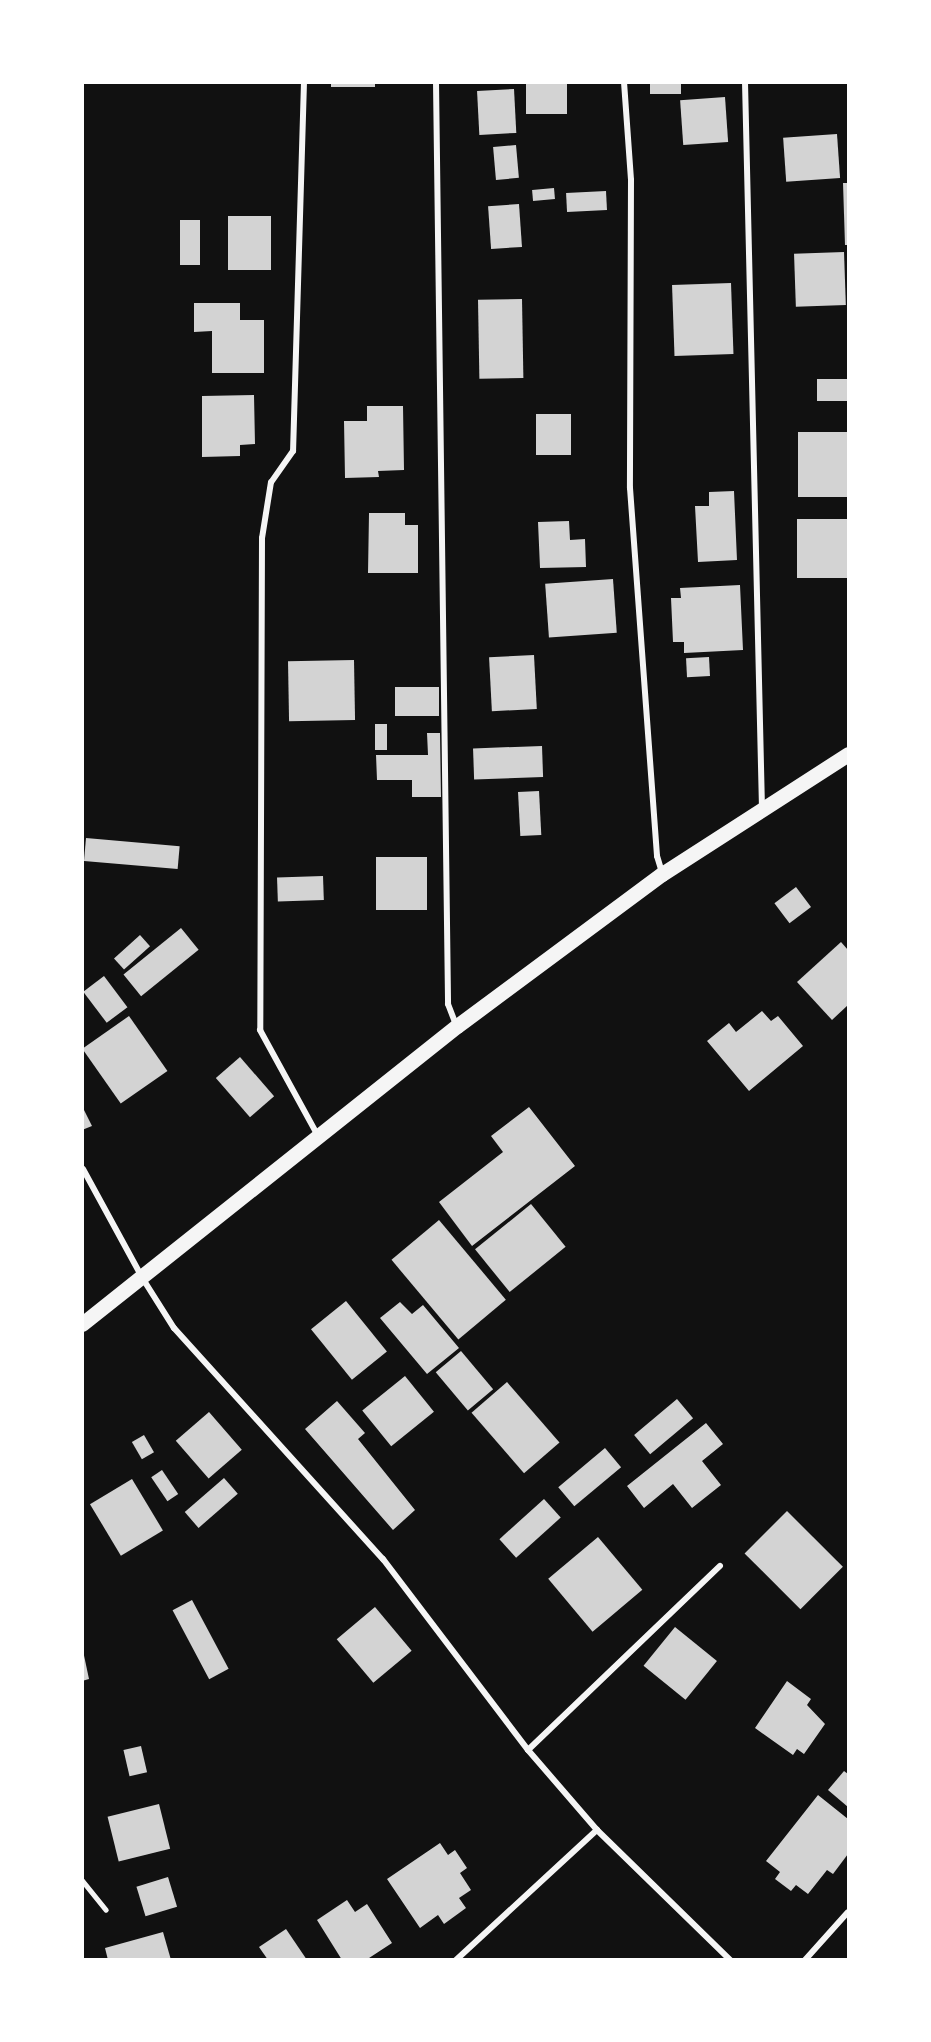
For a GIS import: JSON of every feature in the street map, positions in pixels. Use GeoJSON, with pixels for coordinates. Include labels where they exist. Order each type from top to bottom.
{"type":"FeatureCollection","features":[{"type":"Feature","properties":{"kind":"main road"},"geometry":{"type":"LineString","coordinates":[[82,1324],[143,1279],[457,1026],[662,874],[762,807],[849,754]]}},
{"type":"Feature","properties":{"kind":"street"},"geometry":{"type":"LineString","coordinates":[[304,82],[293,451],[271,482],[262,538],[260,1030],[319,1137]]}},
{"type":"Feature","properties":{"kind":"street"},"geometry":{"type":"LineString","coordinates":[[436,82],[448,1004],[457,1026]]}},
{"type":"Feature","properties":{"kind":"street"},"geometry":{"type":"LineString","coordinates":[[624,82],[631,180],[630,488],[657,855],[662,874]]}},
{"type":"Feature","properties":{"kind":"street"},"geometry":{"type":"LineString","coordinates":[[745,82],[762,807]]}},
{"type":"Feature","properties":{"kind":"street"},"geometry":{"type":"LineString","coordinates":[[83,1169],[143,1279],[174,1328],[383,1559],[528,1750],[597,1830],[730,1959]]}},
{"type":"Feature","properties":{"kind":"street"},"geometry":{"type":"LineString","coordinates":[[528,1750],[720,1566]]}},
{"type":"Feature","properties":{"kind":"street"},"geometry":{"type":"LineString","coordinates":[[456,1959],[597,1830]]}},
{"type":"Feature","properties":{"kind":"street"},"geometry":{"type":"LineString","coordinates":[[805,1959],[849,1912]]}},
{"type":"Feature","properties":{"kind":"lane"},"geometry":{"type":"LineString","coordinates":[[82,1880],[106,1910]]}},
{"type":"Feature","properties":{"kind":"building"},"geometry":{"type":"Polygon","coordinates":[[[331,82],[375,82],[375,87],[331,87],[331,82]]]}},
{"type":"Feature","properties":{"kind":"building"},"geometry":{"type":"Polygon","coordinates":[[[526,82],[567,82],[567,114],[526,114],[526,82]]]}},
{"type":"Feature","properties":{"kind":"building"},"geometry":{"type":"Polygon","coordinates":[[[650,82],[681,82],[681,94],[650,94],[650,82]]]}},
{"type":"Feature","properties":{"kind":"building"},"geometry":{"type":"Polygon","coordinates":[[[514,89],[516,133],[479,135],[477,91],[514,89]]]}},
{"type":"Feature","properties":{"kind":"building"},"geometry":{"type":"Polygon","coordinates":[[[725,97],[728,142],[683,145],[680,100],[725,97]]]}},
{"type":"Feature","properties":{"kind":"building"},"geometry":{"type":"Polygon","coordinates":[[[837,134],[840,178],[786,182],[783,138],[837,134]]]}},
{"type":"Feature","properties":{"kind":"building"},"geometry":{"type":"Polygon","coordinates":[[[516,145],[519,178],[496,180],[493,147],[516,145]]]}},
{"type":"Feature","properties":{"kind":"building"},"geometry":{"type":"Polygon","coordinates":[[[843,183],[848,183],[848,245],[845,245],[843,183]]]}},
{"type":"Feature","properties":{"kind":"building"},"geometry":{"type":"Polygon","coordinates":[[[554,188],[555,199],[533,201],[532,190],[554,188]]]}},
{"type":"Feature","properties":{"kind":"building"},"geometry":{"type":"Polygon","coordinates":[[[606,191],[607,210],[567,212],[566,193],[606,191]]]}},
{"type":"Feature","properties":{"kind":"building"},"geometry":{"type":"Polygon","coordinates":[[[519,204],[522,247],[491,249],[488,206],[519,204]]]}},
{"type":"Feature","properties":{"kind":"building"},"geometry":{"type":"Polygon","coordinates":[[[228,216],[271,216],[271,270],[228,270],[228,216]]]}},
{"type":"Feature","properties":{"kind":"building"},"geometry":{"type":"Polygon","coordinates":[[[180,220],[200,220],[200,265],[180,265],[180,220]]]}},
{"type":"Feature","properties":{"kind":"building"},"geometry":{"type":"Polygon","coordinates":[[[844,252],[846,305],[796,307],[794,254],[844,252]]]}},
{"type":"Feature","properties":{"kind":"building"},"geometry":{"type":"Polygon","coordinates":[[[731,283],[733,354],[675,356],[672,285],[731,283]]]}},
{"type":"Feature","properties":{"kind":"building"},"geometry":{"type":"Polygon","coordinates":[[[522,299],[523,378],[479,379],[478,300],[522,299]]]}},
{"type":"Feature","properties":{"kind":"building"},"geometry":{"type":"Polygon","coordinates":[[[194,303],[240,303],[240,320],[264,320],[264,373],[212,373],[212,331],[194,332],[194,303]]]}},
{"type":"Feature","properties":{"kind":"building"},"geometry":{"type":"Polygon","coordinates":[[[817,379],[848,379],[848,401],[817,401],[817,379]]]}},
{"type":"Feature","properties":{"kind":"building"},"geometry":{"type":"Polygon","coordinates":[[[254,395],[255,444],[240,445],[240,456],[202,457],[202,396],[254,395]]]}},
{"type":"Feature","properties":{"kind":"building"},"geometry":{"type":"Polygon","coordinates":[[[367,406],[403,406],[404,470],[378,471],[379,477],[345,478],[344,421],[367,421],[367,406]]]}},
{"type":"Feature","properties":{"kind":"building"},"geometry":{"type":"Polygon","coordinates":[[[536,414],[571,414],[571,455],[536,455],[536,414]]]}},
{"type":"Feature","properties":{"kind":"building"},"geometry":{"type":"Polygon","coordinates":[[[798,432],[848,432],[848,497],[798,497],[798,432]]]}},
{"type":"Feature","properties":{"kind":"building"},"geometry":{"type":"Polygon","coordinates":[[[734,491],[737,560],[698,562],[695,506],[709,506],[709,492],[734,491]]]}},
{"type":"Feature","properties":{"kind":"building"},"geometry":{"type":"Polygon","coordinates":[[[369,513],[405,513],[405,525],[418,525],[418,573],[368,573],[369,513]]]}},
{"type":"Feature","properties":{"kind":"building"},"geometry":{"type":"Polygon","coordinates":[[[797,519],[848,519],[848,578],[797,578],[797,519]]]}},
{"type":"Feature","properties":{"kind":"building"},"geometry":{"type":"Polygon","coordinates":[[[569,521],[570,540],[585,539],[586,567],[540,568],[538,522],[569,521]]]}},
{"type":"Feature","properties":{"kind":"building"},"geometry":{"type":"Polygon","coordinates":[[[613,579],[617,633],[549,638],[545,584],[613,579]]]}},
{"type":"Feature","properties":{"kind":"building"},"geometry":{"type":"Polygon","coordinates":[[[740,585],[743,650],[684,653],[684,642],[673,642],[671,598],[681,598],[680,588],[740,585]]]}},
{"type":"Feature","properties":{"kind":"building"},"geometry":{"type":"Polygon","coordinates":[[[534,655],[537,709],[492,711],[489,657],[534,655]]]}},
{"type":"Feature","properties":{"kind":"building"},"geometry":{"type":"Polygon","coordinates":[[[709,657],[710,676],[687,677],[686,658],[709,657]]]}},
{"type":"Feature","properties":{"kind":"building"},"geometry":{"type":"Polygon","coordinates":[[[354,660],[355,720],[289,721],[288,661],[354,660]]]}},
{"type":"Feature","properties":{"kind":"building"},"geometry":{"type":"Polygon","coordinates":[[[395,687],[439,687],[439,716],[395,716],[395,687]]]}},
{"type":"Feature","properties":{"kind":"building"},"geometry":{"type":"Polygon","coordinates":[[[375,724],[387,724],[387,750],[375,750],[375,724]]]}},
{"type":"Feature","properties":{"kind":"building"},"geometry":{"type":"Polygon","coordinates":[[[427,733],[440,733],[441,797],[412,797],[412,780],[377,780],[376,755],[428,755],[427,733]]]}},
{"type":"Feature","properties":{"kind":"building"},"geometry":{"type":"Polygon","coordinates":[[[542,746],[543,777],[474,779],[473,748],[542,746]]]}},
{"type":"Feature","properties":{"kind":"building"},"geometry":{"type":"Polygon","coordinates":[[[539,791],[541,835],[520,836],[518,792],[539,791]]]}},
{"type":"Feature","properties":{"kind":"building"},"geometry":{"type":"Polygon","coordinates":[[[86,838],[180,846],[178,869],[84,861],[86,838]]]}},
{"type":"Feature","properties":{"kind":"building"},"geometry":{"type":"Polygon","coordinates":[[[376,857],[427,857],[427,910],[376,910],[376,857]]]}},
{"type":"Feature","properties":{"kind":"building"},"geometry":{"type":"Polygon","coordinates":[[[323,876],[324,900],[278,902],[277,878],[323,876]]]}},
{"type":"Feature","properties":{"kind":"building"},"geometry":{"type":"Polygon","coordinates":[[[796,887],[811,907],[789,923],[774,903],[796,887]]]}},
{"type":"Feature","properties":{"kind":"building"},"geometry":{"type":"Polygon","coordinates":[[[181,928],[199,950],[141,996],[123,975],[181,928]]]}},
{"type":"Feature","properties":{"kind":"building"},"geometry":{"type":"Polygon","coordinates":[[[140,935],[150,946],[124,970],[114,958],[140,935]]]}},
{"type":"Feature","properties":{"kind":"building"},"geometry":{"type":"Polygon","coordinates":[[[841,942],[848,950],[848,1005],[832,1020],[797,982],[841,942]]]}},
{"type":"Feature","properties":{"kind":"building"},"geometry":{"type":"Polygon","coordinates":[[[104,976],[127,1007],[107,1023],[83,992],[104,976]]]}},
{"type":"Feature","properties":{"kind":"building"},"geometry":{"type":"Polygon","coordinates":[[[762,1011],[771,1021],[778,1016],[803,1046],[749,1091],[707,1041],[729,1023],[736,1032],[762,1011]]]}},
{"type":"Feature","properties":{"kind":"building"},"geometry":{"type":"Polygon","coordinates":[[[129,1016],[167,1071],[121,1104],[82,1049],[129,1016]]]}},
{"type":"Feature","properties":{"kind":"building"},"geometry":{"type":"Polygon","coordinates":[[[240,1057],[274,1096],[250,1117],[216,1078],[240,1057]]]}},
{"type":"Feature","properties":{"kind":"building"},"geometry":{"type":"Polygon","coordinates":[[[82,1106],[92,1126],[82,1130],[82,1106]]]}},
{"type":"Feature","properties":{"kind":"building"},"geometry":{"type":"Polygon","coordinates":[[[529,1107],[575,1166],[472,1246],[439,1202],[503,1152],[491,1136],[529,1107]]]}},
{"type":"Feature","properties":{"kind":"building"},"geometry":{"type":"Polygon","coordinates":[[[531,1204],[566,1247],[510,1292],[475,1249],[531,1204]]]}},
{"type":"Feature","properties":{"kind":"building"},"geometry":{"type":"Polygon","coordinates":[[[439,1220],[506,1300],[458,1340],[392,1260],[439,1220]]]}},
{"type":"Feature","properties":{"kind":"building"},"geometry":{"type":"Polygon","coordinates":[[[346,1301],[387,1352],[352,1380],[311,1329],[346,1301]]]}},
{"type":"Feature","properties":{"kind":"building"},"geometry":{"type":"Polygon","coordinates":[[[400,1302],[412,1314],[423,1305],[459,1348],[427,1374],[380,1318],[400,1302]]]}},
{"type":"Feature","properties":{"kind":"building"},"geometry":{"type":"Polygon","coordinates":[[[461,1351],[493,1389],[468,1411],[436,1372],[461,1351]]]}},
{"type":"Feature","properties":{"kind":"building"},"geometry":{"type":"Polygon","coordinates":[[[405,1376],[434,1412],[391,1446],[362,1411],[405,1376]]]}},
{"type":"Feature","properties":{"kind":"building"},"geometry":{"type":"Polygon","coordinates":[[[507,1382],[559,1442],[524,1473],[472,1413],[507,1382]]]}},
{"type":"Feature","properties":{"kind":"building"},"geometry":{"type":"Polygon","coordinates":[[[677,1399],[693,1418],[650,1454],[634,1435],[677,1399]]]}},
{"type":"Feature","properties":{"kind":"building"},"geometry":{"type":"Polygon","coordinates":[[[337,1401],[365,1433],[358,1439],[415,1510],[393,1530],[305,1429],[337,1401]]]}},
{"type":"Feature","properties":{"kind":"building"},"geometry":{"type":"Polygon","coordinates":[[[209,1412],[242,1450],[209,1479],[176,1441],[209,1412]]]}},
{"type":"Feature","properties":{"kind":"building"},"geometry":{"type":"Polygon","coordinates":[[[706,1423],[723,1444],[702,1461],[721,1485],[692,1508],[673,1484],[644,1508],[627,1486],[706,1423]]]}},
{"type":"Feature","properties":{"kind":"building"},"geometry":{"type":"Polygon","coordinates":[[[144,1435],[154,1452],[142,1459],[132,1442],[144,1435]]]}},
{"type":"Feature","properties":{"kind":"building"},"geometry":{"type":"Polygon","coordinates":[[[605,1448],[621,1467],[574,1506],[558,1487],[605,1448]]]}},
{"type":"Feature","properties":{"kind":"building"},"geometry":{"type":"Polygon","coordinates":[[[162,1470],[178,1494],[167,1501],[151,1477],[162,1470]]]}},
{"type":"Feature","properties":{"kind":"building"},"geometry":{"type":"Polygon","coordinates":[[[224,1478],[238,1494],[199,1528],[185,1512],[224,1478]]]}},
{"type":"Feature","properties":{"kind":"building"},"geometry":{"type":"Polygon","coordinates":[[[132,1479],[163,1530],[121,1556],[90,1504],[132,1479]]]}},
{"type":"Feature","properties":{"kind":"building"},"geometry":{"type":"Polygon","coordinates":[[[544,1499],[561,1518],[516,1558],[499,1539],[544,1499]]]}},
{"type":"Feature","properties":{"kind":"building"},"geometry":{"type":"Polygon","coordinates":[[[787,1511],[843,1567],[800,1609],[745,1553],[787,1511]]]}},
{"type":"Feature","properties":{"kind":"building"},"geometry":{"type":"Polygon","coordinates":[[[598,1537],[642,1590],[593,1632],[548,1579],[598,1537]]]}},
{"type":"Feature","properties":{"kind":"building"},"geometry":{"type":"Polygon","coordinates":[[[192,1600],[229,1669],[209,1679],[173,1610],[192,1600]]]}},
{"type":"Feature","properties":{"kind":"building"},"geometry":{"type":"Polygon","coordinates":[[[375,1607],[412,1651],[373,1683],[337,1639],[375,1607]]]}},
{"type":"Feature","properties":{"kind":"building"},"geometry":{"type":"Polygon","coordinates":[[[675,1627],[717,1661],[685,1700],[644,1666],[675,1627]]]}},
{"type":"Feature","properties":{"kind":"building"},"geometry":{"type":"Polygon","coordinates":[[[82,1646],[89,1679],[82,1681],[82,1646]]]}},
{"type":"Feature","properties":{"kind":"building"},"geometry":{"type":"Polygon","coordinates":[[[787,1681],[811,1699],[807,1705],[825,1724],[804,1754],[797,1749],[793,1755],[755,1728],[787,1681]]]}},
{"type":"Feature","properties":{"kind":"building"},"geometry":{"type":"Polygon","coordinates":[[[141,1746],[147,1772],[130,1776],[123,1750],[141,1746]]]}},
{"type":"Feature","properties":{"kind":"building"},"geometry":{"type":"Polygon","coordinates":[[[844,1771],[848,1774],[848,1807],[828,1790],[844,1771]]]}},
{"type":"Feature","properties":{"kind":"building"},"geometry":{"type":"Polygon","coordinates":[[[818,1795],[848,1819],[848,1854],[833,1874],[827,1870],[808,1894],[796,1885],[791,1891],[775,1879],[780,1872],[766,1861],[818,1795]]]}},
{"type":"Feature","properties":{"kind":"building"},"geometry":{"type":"Polygon","coordinates":[[[159,1804],[170,1849],[119,1861],[108,1817],[159,1804]]]}},
{"type":"Feature","properties":{"kind":"building"},"geometry":{"type":"Polygon","coordinates":[[[440,1843],[448,1855],[455,1850],[467,1868],[460,1873],[471,1890],[459,1898],[466,1908],[444,1924],[438,1915],[420,1928],[387,1879],[440,1843]]]}},
{"type":"Feature","properties":{"kind":"building"},"geometry":{"type":"Polygon","coordinates":[[[168,1877],[177,1907],[146,1916],[136,1887],[168,1877]]]}},
{"type":"Feature","properties":{"kind":"building"},"geometry":{"type":"Polygon","coordinates":[[[347,1900],[355,1912],[367,1904],[392,1943],[366,1960],[342,1960],[317,1920],[347,1900]]]}},
{"type":"Feature","properties":{"kind":"building"},"geometry":{"type":"Polygon","coordinates":[[[286,1929],[307,1960],[268,1960],[259,1947],[286,1929]]]}},
{"type":"Feature","properties":{"kind":"building"},"geometry":{"type":"Polygon","coordinates":[[[163,1932],[171,1960],[108,1960],[105,1948],[163,1932]]]}}]}
